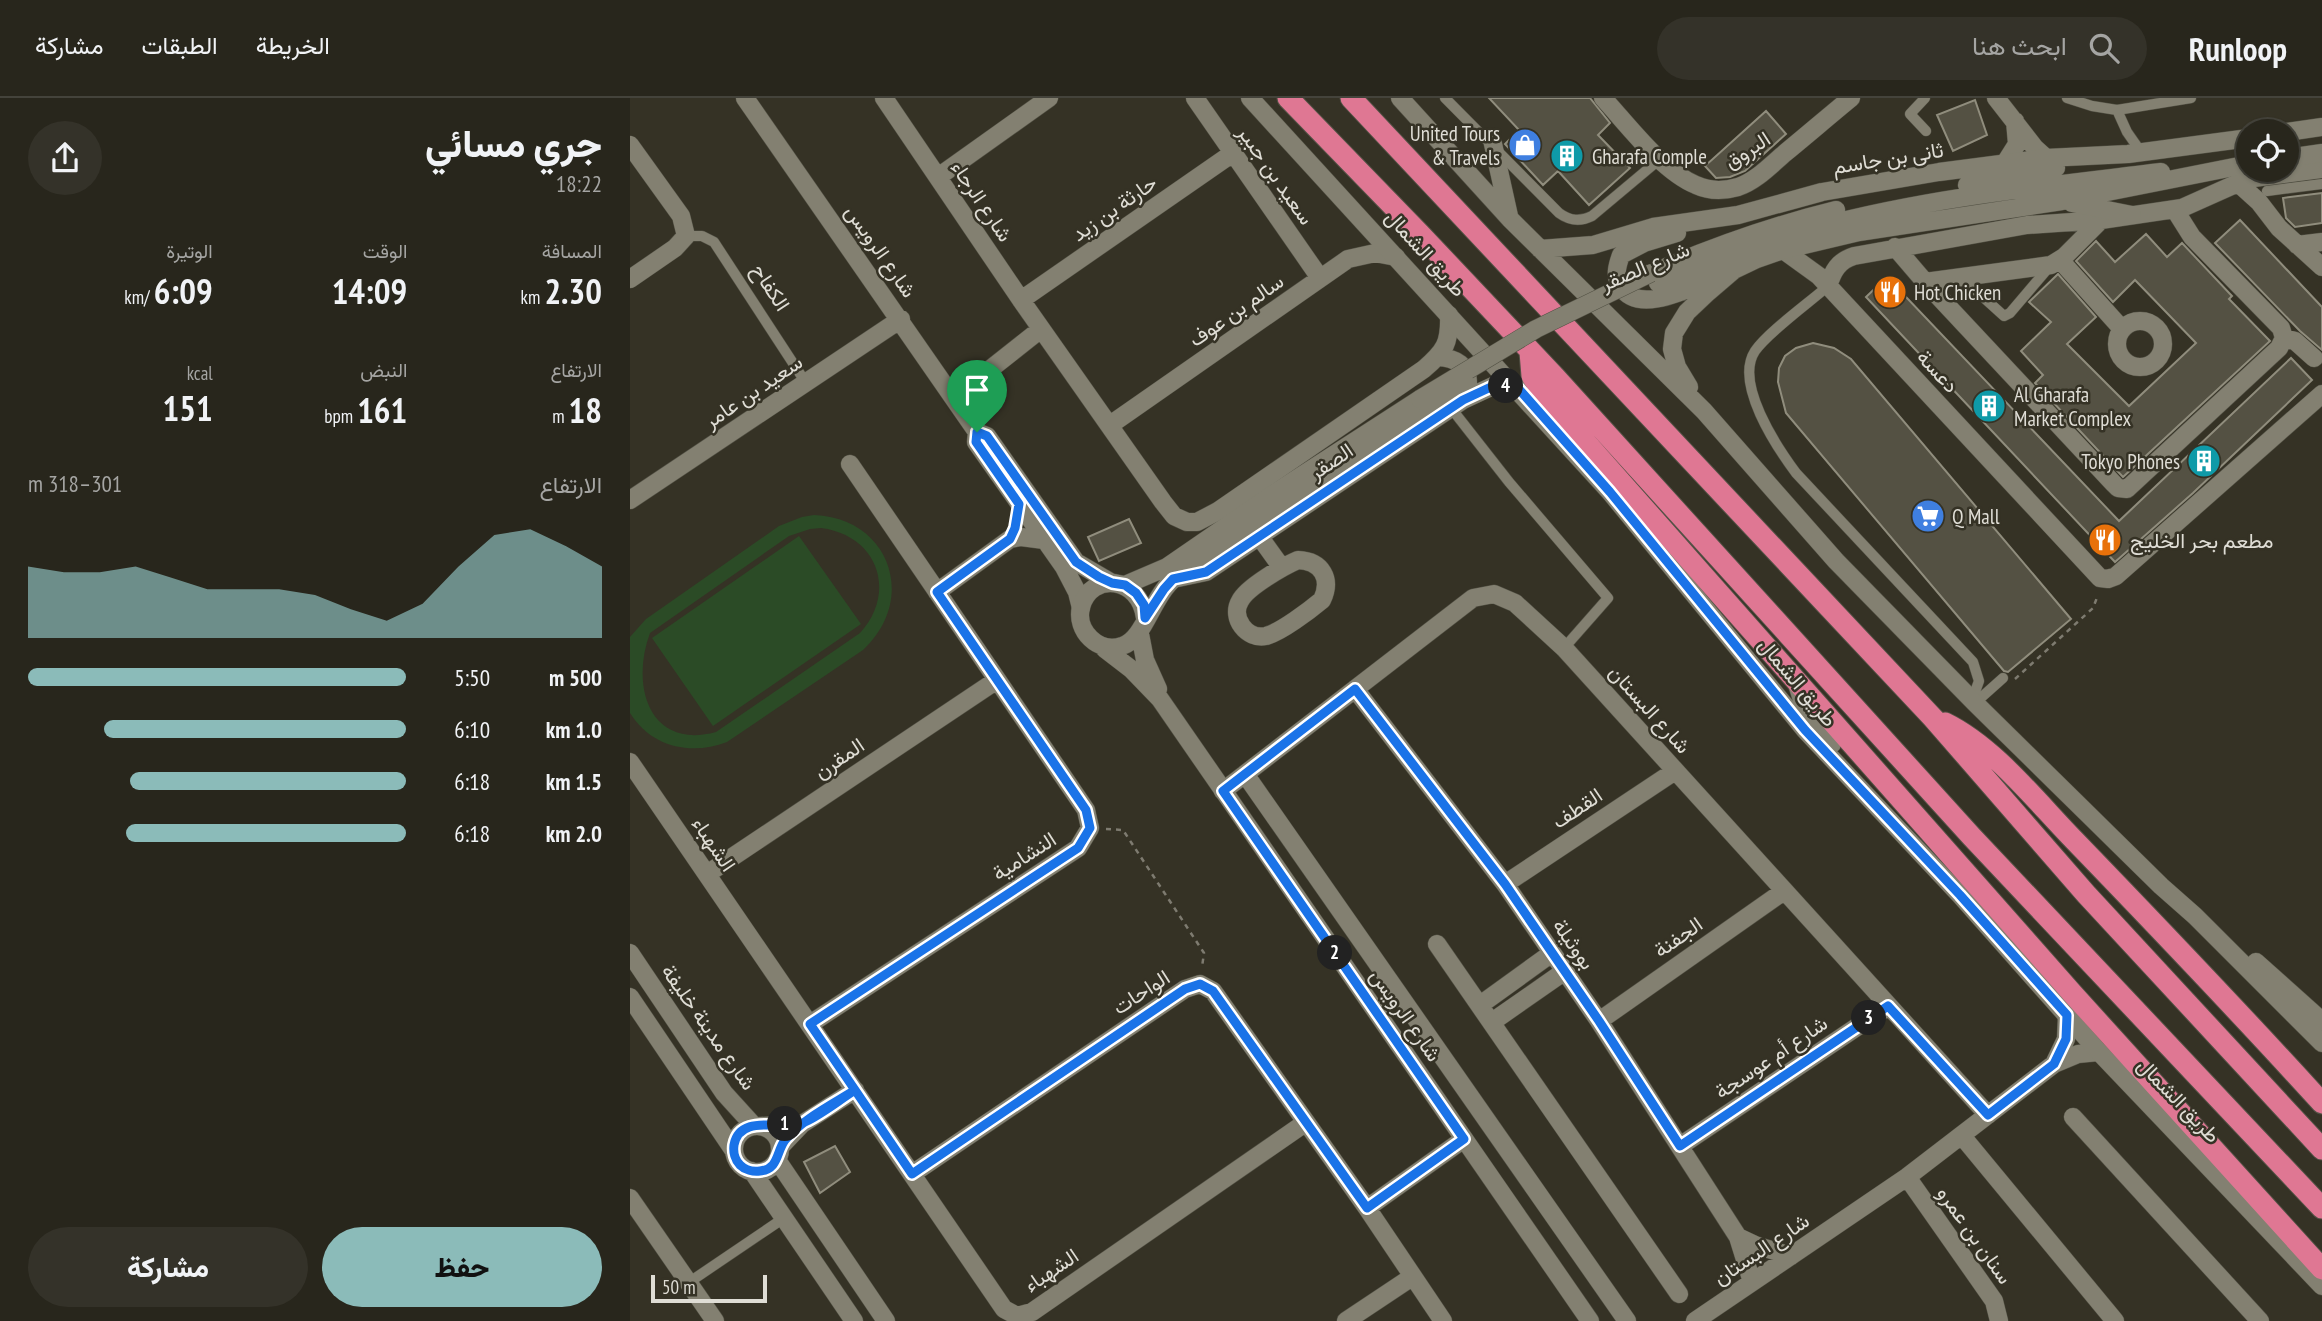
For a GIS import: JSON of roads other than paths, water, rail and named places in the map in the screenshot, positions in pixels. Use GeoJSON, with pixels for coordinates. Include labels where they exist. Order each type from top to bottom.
{"type":"FeatureCollection","features":[{"type":"Feature","properties":{"kind":"highway","name":"طريق الشمال"},"geometry":{"type":"LineString","coordinates":[[1288,98],[1530,352],[1972,837],[2322,1208]]}},
{"type":"Feature","properties":{"kind":"highway"},"geometry":{"type":"LineString","coordinates":[[1351,98],[1933,718],[2095,905],[2322,1149]]}},
{"type":"Feature","properties":{"kind":"highway"},"geometry":{"type":"LineString","coordinates":[[1530,352],[1529,365],[1536,386],[2072,993],[2322,1269]]}},
{"type":"Feature","properties":{"kind":"highway"},"geometry":{"type":"LineString","coordinates":[[1933,718],[1964,733],[1995,759],[2322,1103]]}},
{"type":"Feature","properties":{"kind":"street","name":"شارع الرويس"},"geometry":{"type":"LineString","coordinates":[[746,98],[977,432]]}},
{"type":"Feature","properties":{"kind":"street","name":"شارع الرجاء"},"geometry":{"type":"LineString","coordinates":[[884,98],[1041,330],[1174,516],[1187,522],[1197,522]]}},
{"type":"Feature","properties":{"kind":"street"},"geometry":{"type":"LineString","coordinates":[[938,177],[1049,98]]}},
{"type":"Feature","properties":{"kind":"street","name":"سعيد بن جبير"},"geometry":{"type":"LineString","coordinates":[[1195,98],[1233,153],[1326,274]]}},
{"type":"Feature","properties":{"kind":"street","name":"طريق الشمال"},"geometry":{"type":"LineString","coordinates":[[1250,98],[1517,387],[1610,492],[1805,730],[1878,806],[2099,1052],[2322,1286]]}},
{"type":"Feature","properties":{"kind":"street"},"geometry":{"type":"LineString","coordinates":[[1400,98],[1510,219],[1704,411],[1836,561],[1974,701],[2322,1043]]}},
{"type":"Feature","properties":{"kind":"street","name":"البروق"},"geometry":{"type":"LineString","coordinates":[[1603,98],[1660,159],[1695,185],[1709,190],[1740,187],[1765,170],[1851,98]]}},
{"type":"Feature","properties":{"kind":"street"},"geometry":{"type":"LineString","coordinates":[[1996,98],[2046,158]]}},
{"type":"Feature","properties":{"kind":"street"},"geometry":{"type":"LineString","coordinates":[[2005,163],[2017,144],[2015,121]]}},
{"type":"Feature","properties":{"kind":"street"},"geometry":{"type":"LineString","coordinates":[[2299,130],[2322,127]]}},
{"type":"Feature","properties":{"kind":"street","name":"ثانى بن جاسم"},"geometry":{"type":"LineString","coordinates":[[1540,249],[1593,245],[1653,227],[1738,215],[1822,192],[2005,163],[2135,153],[2236,140]]}},
{"type":"Feature","properties":{"kind":"street"},"geometry":{"type":"LineString","coordinates":[[1493,144],[1510,219]]}},
{"type":"Feature","properties":{"kind":"street"},"geometry":{"type":"LineString","coordinates":[[630,145],[681,216],[686,236],[675,248],[630,279]]}},
{"type":"Feature","properties":{"kind":"street","name":"حارثة بن زيد"},"geometry":{"type":"LineString","coordinates":[[1021,300],[1233,153]]}},
{"type":"Feature","properties":{"kind":"street","name":"شارع الصقر"},"geometry":{"type":"LineString","coordinates":[[1142,626],[1173,579],[1536,329],[1654,278],[1697,254],[1824,213],[1880,200],[2135,153]]}},
{"type":"Feature","properties":{"kind":"street"},"geometry":{"type":"LineString","coordinates":[[2299,156],[2322,153]]}},
{"type":"Feature","properties":{"kind":"street","name":"شارع الصقر"},"geometry":{"type":"LineString","coordinates":[[1654,278],[1806,230],[1914,205],[2078,182],[2236,165]]}},
{"type":"Feature","properties":{"kind":"street"},"geometry":{"type":"LineString","coordinates":[[1738,215],[1629,248],[1621,255],[1616,266],[1617,279],[1623,290],[1632,298],[1657,300],[1783,250],[1901,225],[2062,201],[2236,167]]}},
{"type":"Feature","properties":{"kind":"street"},"geometry":{"type":"LineString","coordinates":[[1828,286],[1836,267],[1847,258],[1895,247],[2027,225],[2101,220],[2175,210],[2193,205],[2238,183],[2270,183],[2322,169]]}},
{"type":"Feature","properties":{"kind":"street"},"geometry":{"type":"LineString","coordinates":[[2238,183],[2268,212],[2279,228],[2322,267]]}},
{"type":"Feature","properties":{"kind":"street"},"geometry":{"type":"LineString","coordinates":[[2268,212],[2270,183]]}},
{"type":"Feature","properties":{"kind":"street"},"geometry":{"type":"LineString","coordinates":[[2062,201],[2132,215]]}},
{"type":"Feature","properties":{"kind":"street"},"geometry":{"type":"LineString","coordinates":[[1895,247],[2114,484],[2123,489],[2132,486],[2279,348],[2284,338],[2281,328],[2192,237],[2175,210]]}},
{"type":"Feature","properties":{"kind":"street"},"geometry":{"type":"LineString","coordinates":[[1925,282],[2056,263],[2101,220]]}},
{"type":"Feature","properties":{"kind":"street"},"geometry":{"type":"LineString","coordinates":[[2297,245],[2322,242]]}},
{"type":"Feature","properties":{"kind":"street","name":"دعسة"},"geometry":{"type":"LineString","coordinates":[[1783,250],[1811,269],[1828,286],[2093,573],[2110,577],[2322,394]]}},
{"type":"Feature","properties":{"kind":"street","name":"سالم بن عوف"},"geometry":{"type":"LineString","coordinates":[[1110,425],[1348,259],[1375,253],[1396,257]]}},
{"type":"Feature","properties":{"kind":"street"},"geometry":{"type":"LineString","coordinates":[[2056,263],[2122,329]]}},
{"type":"Feature","properties":{"kind":"street"},"geometry":{"type":"LineString","coordinates":[[1704,411],[1677,368],[1672,349],[1674,333],[1687,312],[1734,270]]}},
{"type":"Feature","properties":{"kind":"street"},"geometry":{"type":"LineString","coordinates":[[1449,315],[1447,343],[1438,357],[1451,358],[1462,365],[1468,376],[1468,389],[1457,404]]}},
{"type":"Feature","properties":{"kind":"street","name":"سعيد بن عامر"},"geometry":{"type":"LineString","coordinates":[[630,500],[901,320]]}},
{"type":"Feature","properties":{"kind":"street"},"geometry":{"type":"LineString","coordinates":[[955,397],[1041,330]]}},
{"type":"Feature","properties":{"kind":"street"},"geometry":{"type":"LineString","coordinates":[[2284,338],[2295,341],[2314,358]]}},
{"type":"Feature","properties":{"kind":"street","name":"الصقر"},"geometry":{"type":"LineString","coordinates":[[1197,522],[1249,492],[1438,357]]}},
{"type":"Feature","properties":{"kind":"street","name":"الصقر"},"geometry":{"type":"LineString","coordinates":[[1173,579],[1206,572],[1457,404],[1493,386],[1517,387]]}},
{"type":"Feature","properties":{"kind":"street","name":"شارع الصقر"},"geometry":{"type":"LineString","coordinates":[[1119,584],[1167,567],[1273,494],[1424,404]]}},
{"type":"Feature","properties":{"kind":"street"},"geometry":{"type":"LineString","coordinates":[[977,432],[987,436],[1076,562],[1136,593],[1144,605],[1142,626],[1131,643],[1119,648],[1105,649],[1085,634],[1081,608],[1072,582],[976,442],[977,432]]}},
{"type":"Feature","properties":{"kind":"street"},"geometry":{"type":"LineString","coordinates":[[850,464],[997,680]]}},
{"type":"Feature","properties":{"kind":"street"},"geometry":{"type":"LineString","coordinates":[[1010,539],[1015,528],[1019,504]]}},
{"type":"Feature","properties":{"kind":"street"},"geometry":{"type":"LineString","coordinates":[[1259,536],[1282,568]]}},
{"type":"Feature","properties":{"kind":"street"},"geometry":{"type":"LineString","coordinates":[[937,592],[1010,539],[1021,537],[1044,540]]}},
{"type":"Feature","properties":{"kind":"street"},"geometry":{"type":"LineString","coordinates":[[1298,560],[1317,565],[1323,572],[1326,591],[1322,600],[1314,607],[1267,636],[1255,636],[1246,631],[1239,622],[1239,601],[1282,568],[1298,560]]}},
{"type":"Feature","properties":{"kind":"street"},"geometry":{"type":"LineString","coordinates":[[1081,608],[1087,595],[1098,586],[1119,584]]}},
{"type":"Feature","properties":{"kind":"street","name":"شارع البستان"},"geometry":{"type":"LineString","coordinates":[[1223,791],[1473,598],[1494,594],[1515,603],[1564,648],[1988,1115]]}},
{"type":"Feature","properties":{"kind":"street","name":"شارع الرويس"},"geometry":{"type":"LineString","coordinates":[[1142,626],[1145,660],[1160,699]]}},
{"type":"Feature","properties":{"kind":"street","name":"شارع الرويس"},"geometry":{"type":"LineString","coordinates":[[1105,649],[1131,669],[1160,699],[1590,1321]]}},
{"type":"Feature","properties":{"kind":"street"},"geometry":{"type":"LineString","coordinates":[[1795,678],[1804,706],[1878,806]]}},
{"type":"Feature","properties":{"kind":"street","name":"النشامية"},"geometry":{"type":"LineString","coordinates":[[810,1024],[1078,848],[1090,828],[1086,810],[997,680]]}},
{"type":"Feature","properties":{"kind":"street","name":"المقرن"},"geometry":{"type":"LineString","coordinates":[[707,874],[997,680]]}},
{"type":"Feature","properties":{"kind":"street","name":"بووثيلة"},"geometry":{"type":"LineString","coordinates":[[1355,689],[1505,884],[1599,1021],[1738,1237],[1752,1282]]}},
{"type":"Feature","properties":{"kind":"street","name":"الشهباء"},"geometry":{"type":"LineString","coordinates":[[630,762],[1004,1309],[1017,1316],[1032,1311],[1305,1123]]}},
{"type":"Feature","properties":{"kind":"street","name":"القطف"},"geometry":{"type":"LineString","coordinates":[[1505,884],[1675,771]]}},
{"type":"Feature","properties":{"kind":"street"},"geometry":{"type":"LineString","coordinates":[[1245,774],[1627,1321]]}},
{"type":"Feature","properties":{"kind":"street","name":"الجفنة"},"geometry":{"type":"LineString","coordinates":[[1599,1021],[1784,891]]}},
{"type":"Feature","properties":{"kind":"street"},"geometry":{"type":"LineString","coordinates":[[2195,916],[2236,946],[2322,1021]]}},
{"type":"Feature","properties":{"kind":"street"},"geometry":{"type":"LineString","coordinates":[[1437,944],[1679,1294]]}},
{"type":"Feature","properties":{"kind":"street","name":"شارع مدينة خليفة"},"geometry":{"type":"LineString","coordinates":[[630,953],[724,1093],[758,1126]]}},
{"type":"Feature","properties":{"kind":"street"},"geometry":{"type":"LineString","coordinates":[[1480,1005],[1552,953]]}},
{"type":"Feature","properties":{"kind":"street"},"geometry":{"type":"LineString","coordinates":[[1492,1022],[1565,971]]}},
{"type":"Feature","properties":{"kind":"street","name":"الواحات"},"geometry":{"type":"LineString","coordinates":[[912,1174],[1185,989],[1200,984],[1213,991],[1367,1208],[1443,1321]]}},
{"type":"Feature","properties":{"kind":"street"},"geometry":{"type":"LineString","coordinates":[[630,997],[734,1151],[740,1164],[752,1171],[854,1321]]}},
{"type":"Feature","properties":{"kind":"street","name":"شارع أم عوسجة"},"geometry":{"type":"LineString","coordinates":[[1680,1146],[1888,1006]]}},
{"type":"Feature","properties":{"kind":"street"},"geometry":{"type":"LineString","coordinates":[[2054,1064],[2066,1039],[2067,1015]]}},
{"type":"Feature","properties":{"kind":"street","name":"شارع البستان"},"geometry":{"type":"LineString","coordinates":[[1695,1321],[1907,1177],[2054,1064],[2078,1054],[2099,1052]]}},
{"type":"Feature","properties":{"kind":"street"},"geometry":{"type":"LineString","coordinates":[[752,1171],[766,1170],[802,1124],[855,1090]]}},
{"type":"Feature","properties":{"kind":"street"},"geometry":{"type":"LineString","coordinates":[[2073,1117],[2260,1321]]}},
{"type":"Feature","properties":{"kind":"street"},"geometry":{"type":"LineString","coordinates":[[734,1151],[734,1144],[741,1132],[758,1126],[802,1124]]}},
{"type":"Feature","properties":{"kind":"street"},"geometry":{"type":"LineString","coordinates":[[758,1126],[774,1133],[778,1154],[886,1321]]}},
{"type":"Feature","properties":{"kind":"street"},"geometry":{"type":"LineString","coordinates":[[1962,1136],[2115,1321]]}},
{"type":"Feature","properties":{"kind":"street"},"geometry":{"type":"LineString","coordinates":[[1367,1208],[1464,1139]]}},
{"type":"Feature","properties":{"kind":"street","name":"سنان بن عمرو"},"geometry":{"type":"LineString","coordinates":[[1907,1177],[1994,1301],[1999,1321]]}},
{"type":"Feature","properties":{"kind":"street"},"geometry":{"type":"LineString","coordinates":[[630,1198],[711,1320]]}},
{"type":"Feature","properties":{"kind":"street"},"geometry":{"type":"LineString","coordinates":[[1738,1237],[1791,1256]]}},
{"type":"Feature","properties":{"kind":"street"},"geometry":{"type":"LineString","coordinates":[[1346,1321],[1412,1277]]}},
{"type":"Feature","properties":{"kind":"lane"},"geometry":{"type":"LineString","coordinates":[[1445,98],[1559,213],[1576,220],[1592,216],[1660,159]]}},
{"type":"Feature","properties":{"kind":"lane"},"geometry":{"type":"LineString","coordinates":[[1925,98],[1910,114],[1926,131]]}},
{"type":"Feature","properties":{"kind":"lane"},"geometry":{"type":"LineString","coordinates":[[2067,98],[2093,102],[2117,110],[2191,98]]}},
{"type":"Feature","properties":{"kind":"lane"},"geometry":{"type":"LineString","coordinates":[[2117,110],[2135,153]]}},
{"type":"Feature","properties":{"kind":"lane"},"geometry":{"type":"LineString","coordinates":[[2270,183],[2322,184]]}},
{"type":"Feature","properties":{"kind":"lane","name":"الكفاح"},"geometry":{"type":"LineString","coordinates":[[686,236],[702,236],[714,242],[806,383]]}},
{"type":"Feature","properties":{"kind":"lane"},"geometry":{"type":"LineString","coordinates":[[1962,278],[2004,316],[2010,313],[2056,263]]}},
{"type":"Feature","properties":{"kind":"lane"},"geometry":{"type":"LineString","coordinates":[[1828,286],[1756,349],[1749,368],[1751,389],[1776,443],[1796,473],[1973,662],[1979,681],[1974,701]]}},
{"type":"Feature","properties":{"kind":"lane"},"geometry":{"type":"LineString","coordinates":[[1457,404],[1509,482],[1608,598],[1564,648]]}},
{"type":"Feature","properties":{"kind":"lane"},"geometry":{"type":"LineString","coordinates":[[1974,701],[2007,680]]}},
{"type":"Feature","properties":{"kind":"lane"},"geometry":{"type":"LineString","coordinates":[[688,1283],[784,1218]]}},
{"type":"Feature","properties":{"kind":"place","name":"United Tours & Travels"},"geometry":{"type":"Point","coordinates":[1525,145]}},
{"type":"Feature","properties":{"kind":"place","name":"Gharafa Comple"},"geometry":{"type":"Point","coordinates":[1567,156]}},
{"type":"Feature","properties":{"kind":"place","name":"Hot Chicken"},"geometry":{"type":"Point","coordinates":[1890,292]}},
{"type":"Feature","properties":{"kind":"place","name":"Al Gharafa Market Complex"},"geometry":{"type":"Point","coordinates":[1989,406]}},
{"type":"Feature","properties":{"kind":"place","name":"Tokyo Phones"},"geometry":{"type":"Point","coordinates":[2204,461]}},
{"type":"Feature","properties":{"kind":"place","name":"Q Mall"},"geometry":{"type":"Point","coordinates":[1928,516]}},
{"type":"Feature","properties":{"kind":"place","name":"مطعم بحر الخليج"},"geometry":{"type":"Point","coordinates":[2105,540]}}]}
